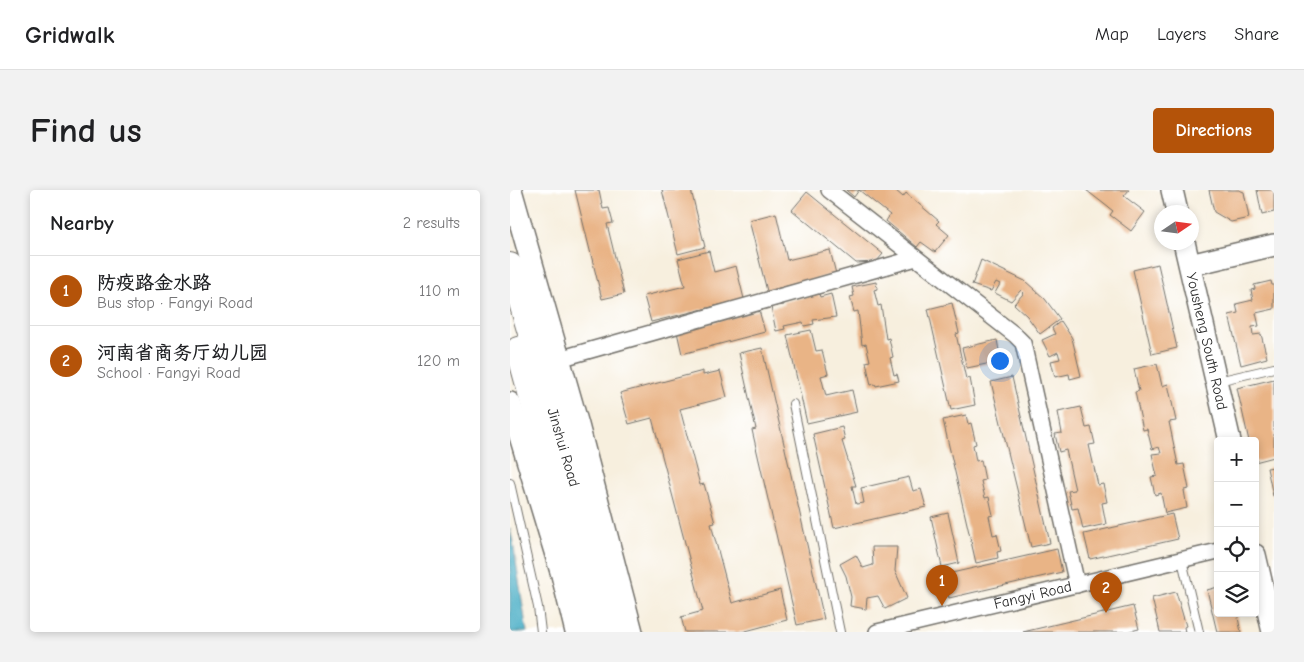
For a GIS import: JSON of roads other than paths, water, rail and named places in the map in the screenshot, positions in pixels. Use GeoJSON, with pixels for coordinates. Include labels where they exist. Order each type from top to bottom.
{"type":"FeatureCollection","features":[{"type":"Feature","properties":{"kind":"main road","name":"Jinshui Road"},"geometry":{"type":"LineString","coordinates":[[510,265],[518,319],[538,422],[580,573],[593,632]]}},
{"type":"Feature","properties":{"kind":"main road","name":"Jinshui Road"},"geometry":{"type":"LineString","coordinates":[[518,319],[599,568],[614,632]]}},
{"type":"Feature","properties":{"kind":"street"},"geometry":{"type":"LineString","coordinates":[[511,190],[532,266],[533,280],[518,319]]}},
{"type":"Feature","properties":{"kind":"street"},"geometry":{"type":"LineString","coordinates":[[511,190],[559,358],[632,632]]}},
{"type":"Feature","properties":{"kind":"street"},"geometry":{"type":"LineString","coordinates":[[829,190],[1023,344],[1078,585]]}},
{"type":"Feature","properties":{"kind":"street"},"geometry":{"type":"LineString","coordinates":[[1172,190],[1175,205]]}},
{"type":"Feature","properties":{"kind":"street"},"geometry":{"type":"LineString","coordinates":[[1190,265],[1274,246]]}},
{"type":"Feature","properties":{"kind":"street","name":"Yousheng South Road"},"geometry":{"type":"LineString","coordinates":[[1186,250],[1229,437]]}},
{"type":"Feature","properties":{"kind":"street"},"geometry":{"type":"LineString","coordinates":[[559,358],[916,258]]}},
{"type":"Feature","properties":{"kind":"street"},"geometry":{"type":"LineString","coordinates":[[510,396],[538,422]]}},
{"type":"Feature","properties":{"kind":"street"},"geometry":{"type":"LineString","coordinates":[[510,404],[562,575],[576,632]]}},
{"type":"Feature","properties":{"kind":"street","name":"Fangyi Road"},"geometry":{"type":"LineString","coordinates":[[877,632],[1214,552]]}},
{"type":"Feature","properties":{"kind":"street"},"geometry":{"type":"LineString","coordinates":[[1259,572],[1273,632]]}},
{"type":"Feature","properties":{"kind":"lane"},"geometry":{"type":"LineString","coordinates":[[1216,381],[1274,368]]}},
{"type":"Feature","properties":{"kind":"lane"},"geometry":{"type":"LineString","coordinates":[[793,404],[840,632]]}},
{"type":"Feature","properties":{"kind":"lane"},"geometry":{"type":"LineString","coordinates":[[510,483],[538,607],[541,632]]}},
{"type":"Feature","properties":{"kind":"lane"},"geometry":{"type":"LineString","coordinates":[[1182,560],[1199,632]]}},
{"type":"Feature","properties":{"kind":"water"},"geometry":{"type":"Polygon","coordinates":[[[510,529],[513,542],[527,632],[510,632],[510,529]]]}},
{"type":"Feature","properties":{"kind":"place","name":"防疫路金水路"},"geometry":{"type":"Point","coordinates":[942,606]}},
{"type":"Feature","properties":{"kind":"place","name":"河南省商务厅幼儿园"},"geometry":{"type":"Point","coordinates":[1106,613]}}]}
